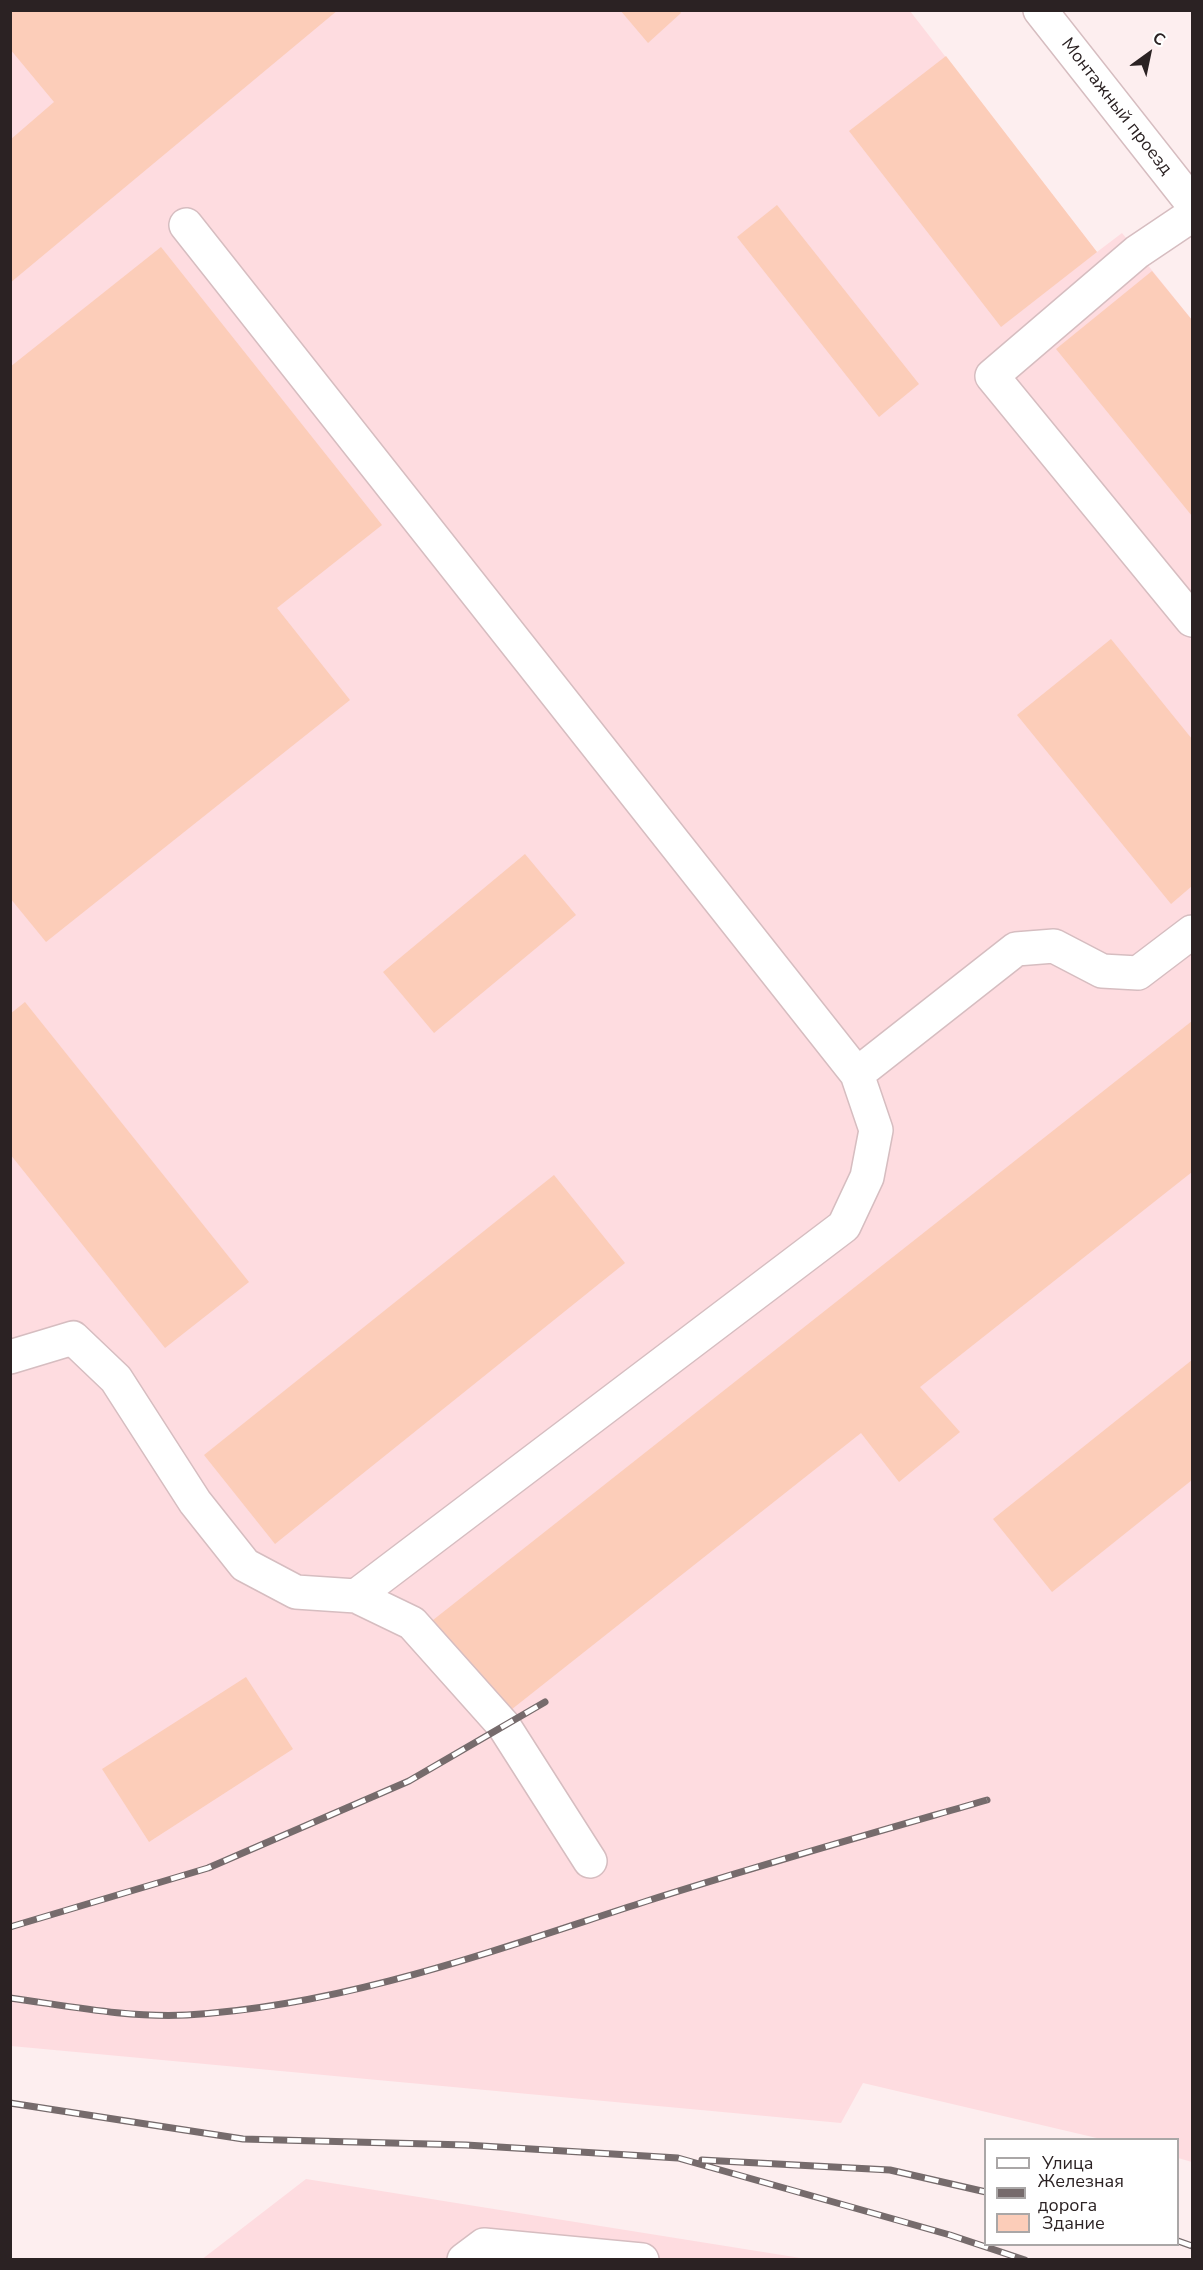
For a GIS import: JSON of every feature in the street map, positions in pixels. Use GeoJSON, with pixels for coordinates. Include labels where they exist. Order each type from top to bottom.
{"type":"FeatureCollection","features":[{"type":"Feature","properties":{"kind":"street","name":"Монтажный проезд"},"geometry":{"type":"LineString","coordinates":[[1040,10],[1192,203]]}},
{"type":"Feature","properties":{"kind":"street"},"geometry":{"type":"LineString","coordinates":[[1192,215],[1137,252],[992,376],[1192,620]]}},
{"type":"Feature","properties":{"kind":"street"},"geometry":{"type":"LineString","coordinates":[[186,225],[857,1074],[876,1130],[867,1177],[844,1226],[356,1596]]}},
{"type":"Feature","properties":{"kind":"street"},"geometry":{"type":"LineString","coordinates":[[857,1074],[1016,949],[1054,946],[1102,971],[1138,974],[1192,932]]}},
{"type":"Feature","properties":{"kind":"street"},"geometry":{"type":"LineString","coordinates":[[10,1357],[73,1338],[116,1378],[195,1502],[245,1565],[296,1592],[356,1596],[412,1623],[504,1726],[590,1861]]}},
{"type":"Feature","properties":{"kind":"street"},"geometry":{"type":"LineString","coordinates":[[464,2259],[484,2245],[642,2259]]}},
{"type":"Feature","properties":{"kind":"shaded area"},"geometry":{"type":"Polygon","coordinates":[[[10,11],[910,11],[1097,252],[1122,233],[1192,320],[1192,2162],[1179,2158],[1179,2138],[1097,2138],[863,2083],[841,2123],[11,2046],[10,11]]]}},
{"type":"Feature","properties":{"kind":"shaded area"},"geometry":{"type":"Polygon","coordinates":[[[306,2179],[807,2259],[201,2260],[306,2179]]]}},
{"type":"Feature","properties":{"kind":"building"},"geometry":{"type":"Polygon","coordinates":[[[10,10],[338,10],[10,283],[10,140],[54,102],[10,49],[10,10]]]}},
{"type":"Feature","properties":{"kind":"building"},"geometry":{"type":"Polygon","coordinates":[[[620,10],[679,10],[681,13],[648,43],[620,10]]]}},
{"type":"Feature","properties":{"kind":"building"},"geometry":{"type":"Polygon","coordinates":[[[946,56],[1097,252],[1001,327],[849,131],[946,56]]]}},
{"type":"Feature","properties":{"kind":"building"},"geometry":{"type":"Polygon","coordinates":[[[777,205],[919,384],[879,417],[737,237],[777,205]]]}},
{"type":"Feature","properties":{"kind":"building"},"geometry":{"type":"Polygon","coordinates":[[[161,247],[382,525],[277,608],[350,700],[46,942],[10,898],[10,367],[161,247]]]}},
{"type":"Feature","properties":{"kind":"building"},"geometry":{"type":"Polygon","coordinates":[[[1152,271],[1192,320],[1192,516],[1056,349],[1152,271]]]}},
{"type":"Feature","properties":{"kind":"building"},"geometry":{"type":"Polygon","coordinates":[[[1111,639],[1192,739],[1192,886],[1171,904],[1017,715],[1111,639]]]}},
{"type":"Feature","properties":{"kind":"building"},"geometry":{"type":"Polygon","coordinates":[[[525,854],[576,915],[434,1033],[383,972],[525,854]]]}},
{"type":"Feature","properties":{"kind":"building"},"geometry":{"type":"Polygon","coordinates":[[[25,1002],[249,1282],[165,1348],[10,1154],[10,1014],[25,1002]]]}},
{"type":"Feature","properties":{"kind":"building"},"geometry":{"type":"Polygon","coordinates":[[[1192,1021],[1192,1172],[920,1387],[960,1432],[899,1482],[861,1433],[502,1717],[428,1624],[1192,1021]]]}},
{"type":"Feature","properties":{"kind":"building"},"geometry":{"type":"Polygon","coordinates":[[[554,1175],[625,1263],[275,1544],[204,1455],[554,1175]]]}},
{"type":"Feature","properties":{"kind":"building"},"geometry":{"type":"Polygon","coordinates":[[[1192,1360],[1192,1480],[1052,1592],[993,1519],[1192,1360]]]}},
{"type":"Feature","properties":{"kind":"building"},"geometry":{"type":"Polygon","coordinates":[[[246,1677],[293,1749],[149,1842],[102,1769],[246,1677]]]}},
{"type":"Feature","properties":{"kind":"railway"},"geometry":{"type":"LineString","coordinates":[[10,1927],[208,1868],[409,1781],[545,1702]]}},
{"type":"Feature","properties":{"kind":"railway"},"geometry":{"type":"LineString","coordinates":[[10,1998],[143,2015],[187,2015],[305,2000],[363,1988],[478,1956],[647,1901],[987,1800]]}},
{"type":"Feature","properties":{"kind":"railway"},"geometry":{"type":"LineString","coordinates":[[10,2103],[243,2139],[466,2145],[678,2158],[950,2235],[1025,2260]]}},
{"type":"Feature","properties":{"kind":"railway"},"geometry":{"type":"LineString","coordinates":[[702,2160],[890,2170],[984,2192]]}},
{"type":"Feature","properties":{"kind":"railway"},"geometry":{"type":"LineString","coordinates":[[1179,2241],[1192,2246]]}}]}
